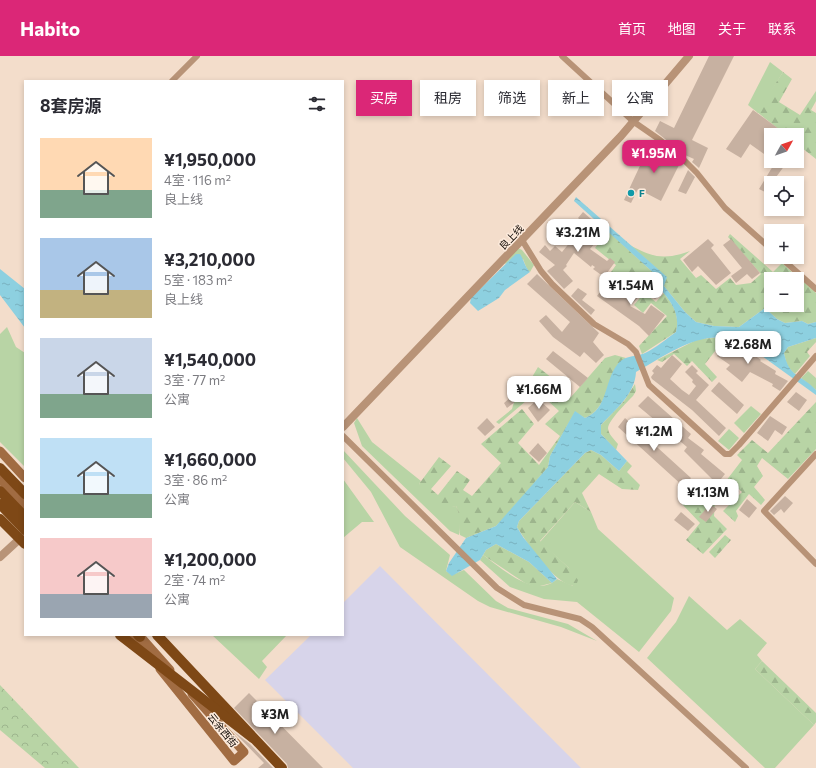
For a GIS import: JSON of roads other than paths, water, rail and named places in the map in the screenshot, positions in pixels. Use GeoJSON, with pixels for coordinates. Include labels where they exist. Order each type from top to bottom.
{"type":"FeatureCollection","features":[{"type":"Feature","properties":{"kind":"highway"},"geometry":{"type":"LineString","coordinates":[[0,468],[24,493]]}},
{"type":"Feature","properties":{"kind":"highway"},"geometry":{"type":"LineString","coordinates":[[0,491],[24,516]]}},
{"type":"Feature","properties":{"kind":"highway"},"geometry":{"type":"LineString","coordinates":[[0,504],[24,529]]}},
{"type":"Feature","properties":{"kind":"highway"},"geometry":{"type":"LineString","coordinates":[[0,520],[24,543]]}},
{"type":"Feature","properties":{"kind":"highway"},"geometry":{"type":"LineString","coordinates":[[121,636],[253,738]]}},
{"type":"Feature","properties":{"kind":"highway"},"geometry":{"type":"LineString","coordinates":[[153,636],[168,646]]}},
{"type":"Feature","properties":{"kind":"highway"},"geometry":{"type":"LineString","coordinates":[[158,636],[282,768]]}},
{"type":"Feature","properties":{"kind":"main road"},"geometry":{"type":"LineString","coordinates":[[0,451],[24,477]]}},
{"type":"Feature","properties":{"kind":"main road"},"geometry":{"type":"LineString","coordinates":[[0,479],[24,504]]}},
{"type":"Feature","properties":{"kind":"main road","name":"云余西街"},"geometry":{"type":"LineString","coordinates":[[139,636],[244,752],[234,761],[139,636]]}},
{"type":"Feature","properties":{"kind":"street"},"geometry":{"type":"LineString","coordinates":[[173,80],[197,56]]}},
{"type":"Feature","properties":{"kind":"street"},"geometry":{"type":"LineString","coordinates":[[562,56],[634,122],[660,140],[697,173],[725,208],[764,243]]}},
{"type":"Feature","properties":{"kind":"street","name":"良上线"},"geometry":{"type":"LineString","coordinates":[[344,427],[634,122],[689,56]]}},
{"type":"Feature","properties":{"kind":"street"},"geometry":{"type":"LineString","coordinates":[[522,240],[541,271],[552,284],[594,324],[606,332],[622,339],[636,352],[649,385],[725,454],[730,454],[816,356]]}},
{"type":"Feature","properties":{"kind":"street"},"geometry":{"type":"LineString","coordinates":[[788,264],[816,289]]}},
{"type":"Feature","properties":{"kind":"street"},"geometry":{"type":"LineString","coordinates":[[344,437],[497,588],[524,606],[580,619],[592,627],[746,768]]}},
{"type":"Feature","properties":{"kind":"street"},"geometry":{"type":"LineString","coordinates":[[816,454],[764,511],[816,564]]}},
{"type":"Feature","properties":{"kind":"street"},"geometry":{"type":"LineString","coordinates":[[0,557],[24,535]]}},
{"type":"Feature","properties":{"kind":"water"},"geometry":{"type":"Polygon","coordinates":[[[576,197],[667,277],[664,286],[685,312],[696,322],[714,326],[739,327],[764,309],[764,312],[769,312],[777,319],[785,323],[802,321],[808,324],[816,322],[816,338],[788,347],[784,353],[786,361],[792,371],[816,390],[816,395],[744,343],[729,339],[715,338],[701,340],[675,350],[636,372],[635,380],[624,401],[601,425],[601,434],[627,461],[619,471],[601,455],[591,450],[585,453],[519,521],[517,527],[523,537],[557,579],[552,583],[529,562],[496,544],[486,550],[480,560],[452,576],[446,571],[449,563],[466,538],[496,526],[548,467],[550,456],[575,411],[585,418],[598,408],[602,402],[610,379],[617,365],[623,359],[649,351],[676,332],[677,318],[675,311],[669,300],[655,283],[657,276],[574,201],[576,197]]]}},
{"type":"Feature","properties":{"kind":"water"},"geometry":{"type":"Polygon","coordinates":[[[516,254],[520,254],[530,272],[505,290],[499,298],[478,311],[470,303],[471,298],[516,254]]]}},
{"type":"Feature","properties":{"kind":"water"},"geometry":{"type":"Polygon","coordinates":[[[0,269],[24,288],[24,327],[0,295],[0,269]]]}},
{"type":"Feature","properties":{"kind":"place","name":"F"},"geometry":{"type":"Point","coordinates":[631,193]}}]}
